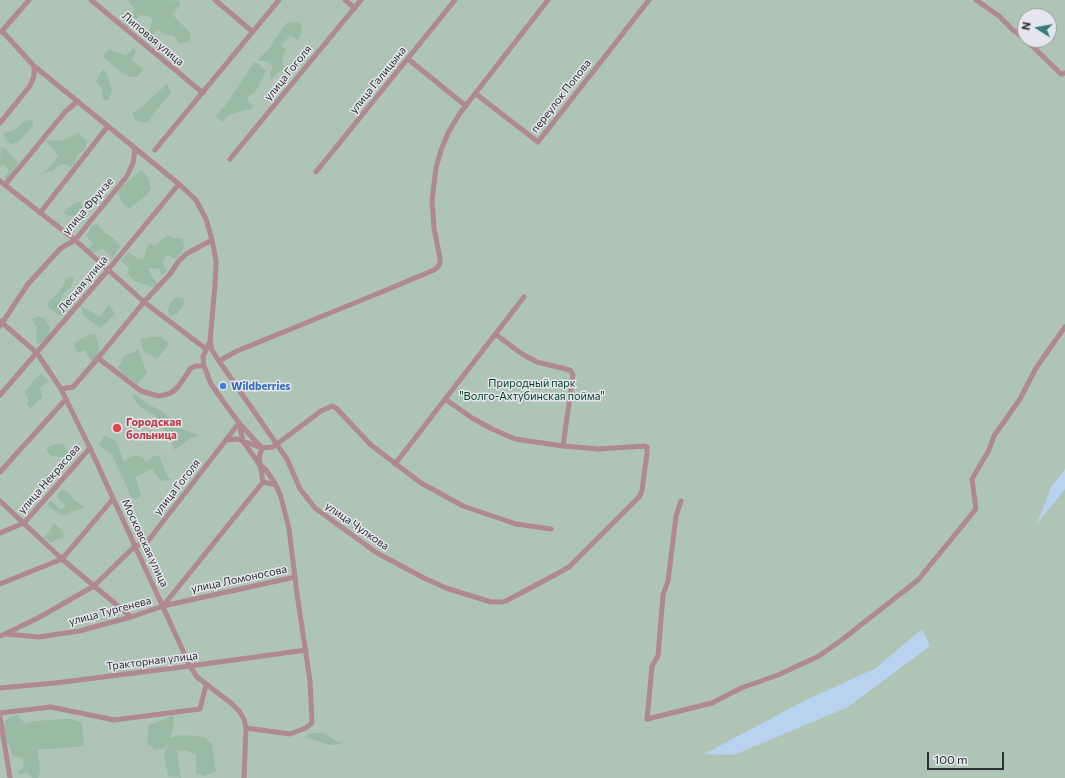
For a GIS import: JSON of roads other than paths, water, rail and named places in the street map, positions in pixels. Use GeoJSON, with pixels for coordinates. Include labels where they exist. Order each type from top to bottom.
{"type":"FeatureCollection","features":[{"type":"Feature","properties":{"kind":"street"},"geometry":{"type":"LineString","coordinates":[[29,0],[1,32],[34,66],[78,100],[135,149],[179,184],[196,200],[206,219],[216,261],[210,342],[203,357],[204,366],[211,384],[239,423],[262,448]]}},
{"type":"Feature","properties":{"kind":"street","name":"Липовая улица"},"geometry":{"type":"LineString","coordinates":[[91,0],[203,93]]}},
{"type":"Feature","properties":{"kind":"street"},"geometry":{"type":"LineString","coordinates":[[215,0],[253,32]]}},
{"type":"Feature","properties":{"kind":"street"},"geometry":{"type":"LineString","coordinates":[[155,150],[279,0]]}},
{"type":"Feature","properties":{"kind":"street"},"geometry":{"type":"LineString","coordinates":[[345,0],[355,8]]}},
{"type":"Feature","properties":{"kind":"street","name":"улица Гоголя"},"geometry":{"type":"LineString","coordinates":[[230,159],[361,0]]}},
{"type":"Feature","properties":{"kind":"street","name":"улица Галицына"},"geometry":{"type":"LineString","coordinates":[[316,172],[455,0]]}},
{"type":"Feature","properties":{"kind":"street"},"geometry":{"type":"LineString","coordinates":[[219,360],[237,351],[434,270],[440,262],[432,206],[436,168],[448,133],[466,106],[548,0]]}},
{"type":"Feature","properties":{"kind":"street","name":"переулок Попова"},"geometry":{"type":"LineString","coordinates":[[476,94],[538,142],[649,0]]}},
{"type":"Feature","properties":{"kind":"street"},"geometry":{"type":"LineString","coordinates":[[976,0],[999,16],[1017,33]]}},
{"type":"Feature","properties":{"kind":"street"},"geometry":{"type":"LineString","coordinates":[[1034,48],[1061,74],[1065,73]]}},
{"type":"Feature","properties":{"kind":"street"},"geometry":{"type":"LineString","coordinates":[[408,59],[466,106]]}},
{"type":"Feature","properties":{"kind":"street"},"geometry":{"type":"LineString","coordinates":[[0,123],[30,86],[34,76],[34,66]]}},
{"type":"Feature","properties":{"kind":"street"},"geometry":{"type":"LineString","coordinates":[[5,185],[65,112],[78,100]]}},
{"type":"Feature","properties":{"kind":"street"},"geometry":{"type":"LineString","coordinates":[[40,213],[108,126]]}},
{"type":"Feature","properties":{"kind":"street","name":"улица Фрунзе"},"geometry":{"type":"LineString","coordinates":[[1,324],[28,284],[61,248],[74,240],[127,176],[133,163],[135,149]]}},
{"type":"Feature","properties":{"kind":"street"},"geometry":{"type":"LineString","coordinates":[[0,181],[74,240],[144,302],[206,349]]}},
{"type":"Feature","properties":{"kind":"street","name":"Лесная улица"},"geometry":{"type":"LineString","coordinates":[[0,395],[108,270],[179,184]]}},
{"type":"Feature","properties":{"kind":"street"},"geometry":{"type":"LineString","coordinates":[[61,389],[73,387],[186,254],[212,240]]}},
{"type":"Feature","properties":{"kind":"street"},"geometry":{"type":"LineString","coordinates":[[395,464],[524,297]]}},
{"type":"Feature","properties":{"kind":"street","name":"Московская улица"},"geometry":{"type":"LineString","coordinates":[[1,324],[37,353],[61,389],[90,448],[190,666],[197,677],[239,711],[244,719],[246,728],[244,778]]}},
{"type":"Feature","properties":{"kind":"street"},"geometry":{"type":"LineString","coordinates":[[681,501],[676,516],[668,580],[663,595],[658,656],[652,666],[648,719],[712,703],[741,688],[778,675],[819,656],[918,580],[976,509],[972,480],[989,450],[994,436],[1020,399],[1036,368],[1065,327]]}},
{"type":"Feature","properties":{"kind":"street"},"geometry":{"type":"LineString","coordinates":[[445,399],[472,418],[515,439],[563,446],[573,375],[570,370],[537,362],[522,354],[495,334]]}},
{"type":"Feature","properties":{"kind":"street","name":"улица Чулкова"},"geometry":{"type":"LineString","coordinates":[[210,342],[212,350],[277,443],[287,459],[300,489],[315,508],[377,553],[446,588],[491,602],[504,601],[569,567],[640,496],[647,447],[594,448],[563,446]]}},
{"type":"Feature","properties":{"kind":"street"},"geometry":{"type":"LineString","coordinates":[[98,358],[142,391],[158,396],[164,396],[171,393],[178,387],[191,368],[196,366],[204,366]]}},
{"type":"Feature","properties":{"kind":"street"},"geometry":{"type":"LineString","coordinates":[[0,472],[66,399]]}},
{"type":"Feature","properties":{"kind":"street"},"geometry":{"type":"LineString","coordinates":[[226,440],[237,439],[262,448],[273,447],[321,411],[332,406],[336,408],[371,445],[421,483],[463,506],[516,524],[551,529]]}},
{"type":"Feature","properties":{"kind":"street"},"geometry":{"type":"LineString","coordinates":[[239,423],[243,441],[276,485],[285,511],[310,681],[312,723],[306,728],[290,734],[246,728]]}},
{"type":"Feature","properties":{"kind":"street","name":"улица Гоголя"},"geometry":{"type":"LineString","coordinates":[[2,635],[38,618],[94,586],[135,546],[148,541],[239,423]]}},
{"type":"Feature","properties":{"kind":"street","name":"улица Некрасова"},"geometry":{"type":"LineString","coordinates":[[0,533],[24,522],[90,448]]}},
{"type":"Feature","properties":{"kind":"street"},"geometry":{"type":"LineString","coordinates":[[262,448],[259,464],[263,482],[276,485]]}},
{"type":"Feature","properties":{"kind":"street","name":"улица Тургенева"},"geometry":{"type":"LineString","coordinates":[[2,635],[39,637],[79,631],[163,606],[263,482]]}},
{"type":"Feature","properties":{"kind":"street"},"geometry":{"type":"LineString","coordinates":[[0,584],[62,559],[113,499]]}},
{"type":"Feature","properties":{"kind":"street"},"geometry":{"type":"LineString","coordinates":[[0,501],[62,559],[130,617]]}},
{"type":"Feature","properties":{"kind":"street","name":"улица Ломоносова"},"geometry":{"type":"LineString","coordinates":[[163,606],[295,577]]}},
{"type":"Feature","properties":{"kind":"street","name":"Тракторная улица"},"geometry":{"type":"LineString","coordinates":[[0,688],[55,683],[306,650]]}},
{"type":"Feature","properties":{"kind":"street"},"geometry":{"type":"LineString","coordinates":[[0,713],[51,707],[114,720],[200,710],[206,685]]}},
{"type":"Feature","properties":{"kind":"street"},"geometry":{"type":"LineString","coordinates":[[0,717],[10,778]]}},
{"type":"Feature","properties":{"kind":"water"},"geometry":{"type":"Polygon","coordinates":[[[1065,469],[1065,489],[1037,524],[1051,487],[1065,469]]]}},
{"type":"Feature","properties":{"kind":"water"},"geometry":{"type":"Polygon","coordinates":[[[922,629],[930,646],[848,707],[734,755],[704,754],[806,700],[876,668],[922,629]]]}},
{"type":"Feature","properties":{"kind":"place","name":"Wildberries"},"geometry":{"type":"Point","coordinates":[223,386]}},
{"type":"Feature","properties":{"kind":"place","name":"Городская больница"},"geometry":{"type":"Point","coordinates":[117,428]}},
{"type":"Feature","properties":{"kind":"park label","name":"Природный парк \"Волго-Ахтубинская пойма\""},"geometry":{"type":"Point","coordinates":[532,389]}}]}
